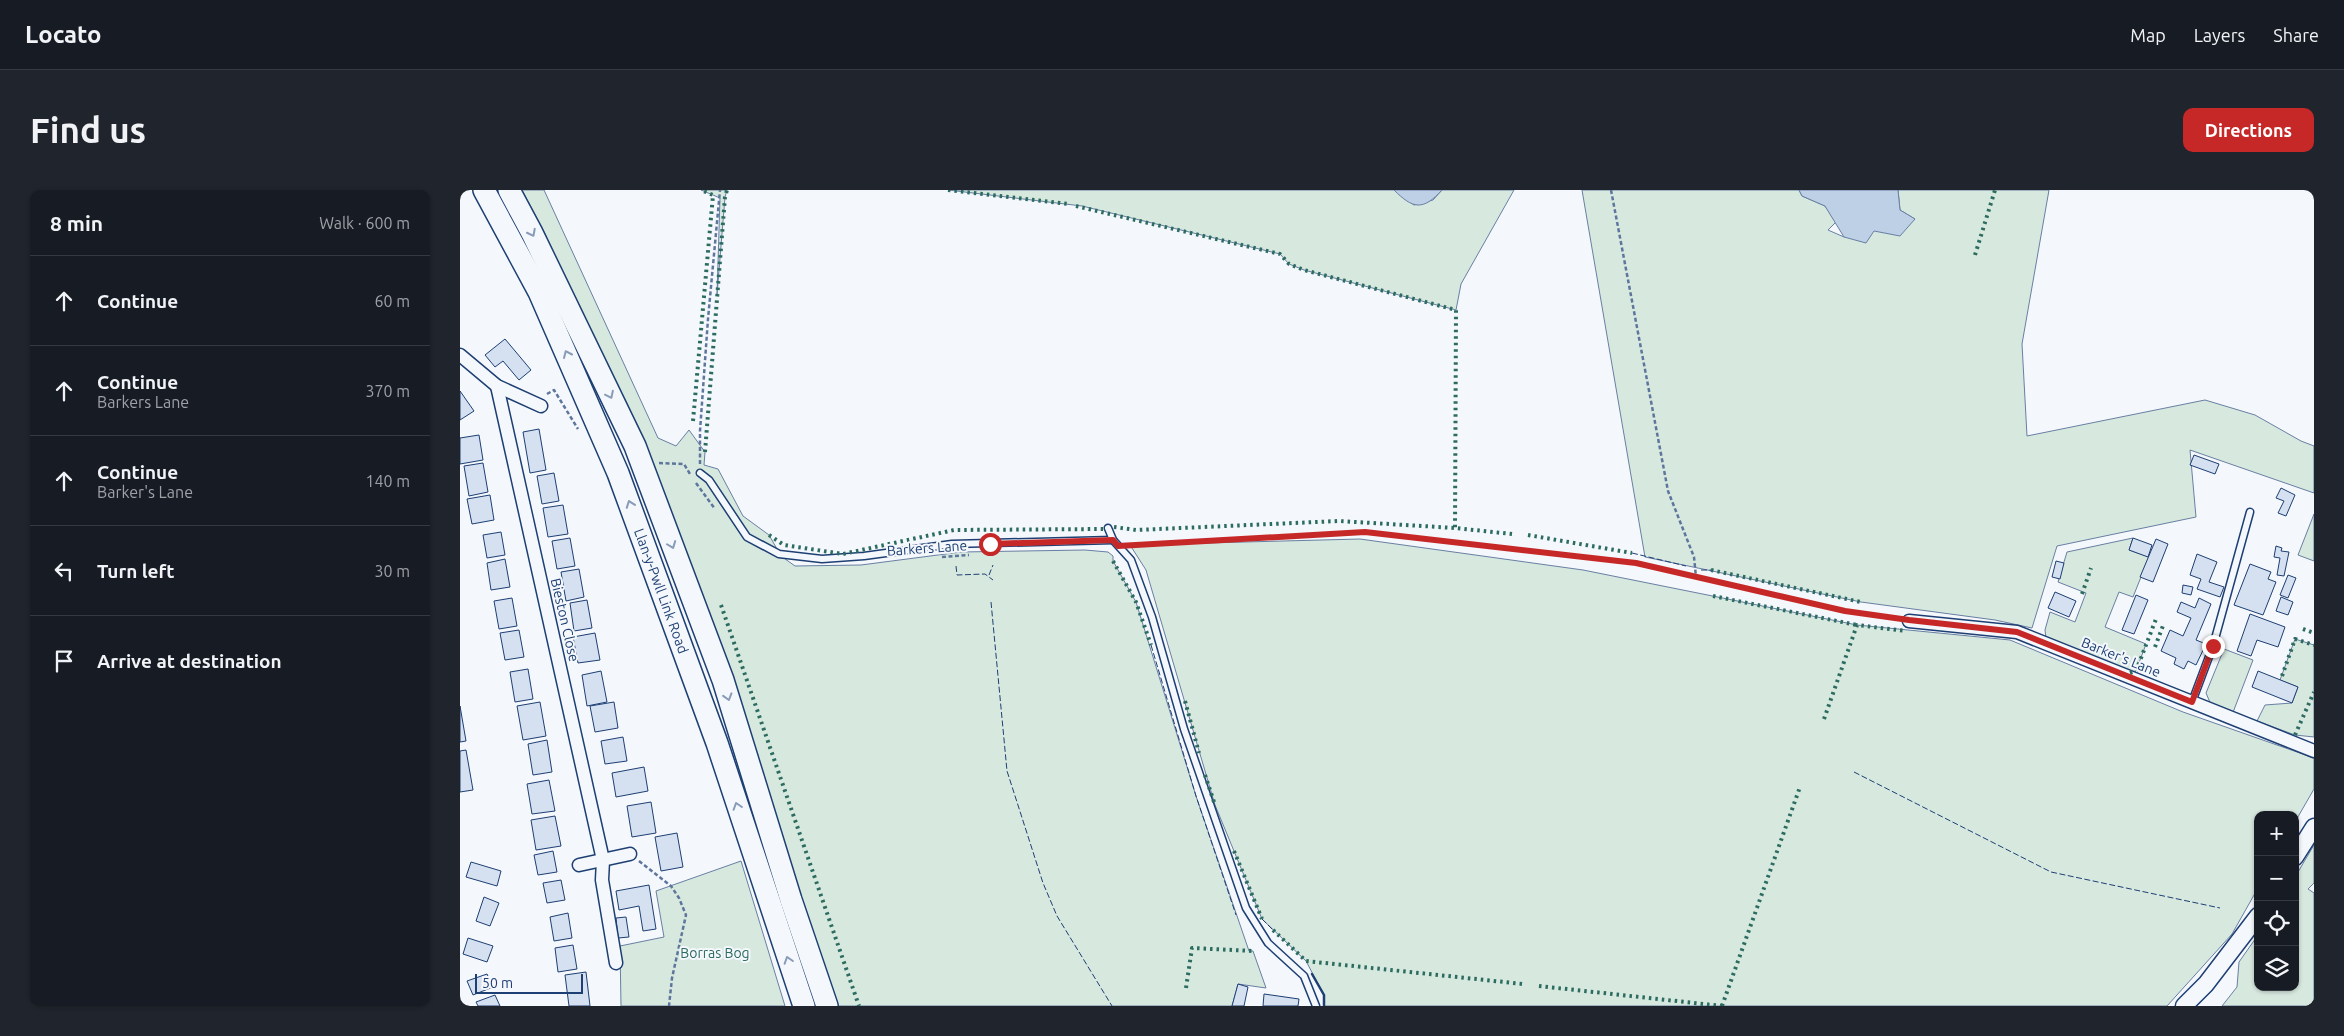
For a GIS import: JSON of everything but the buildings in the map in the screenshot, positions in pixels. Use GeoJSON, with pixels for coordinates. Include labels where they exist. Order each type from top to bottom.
{"type":"FeatureCollection","features":[{"type":"Feature","properties":{"kind":"highway","name":"Llan-y-Pwll Link Road"},"geometry":{"type":"LineString","coordinates":[[484,190],[539,292],[618,472],[713,734],[804,1006]]}},
{"type":"Feature","properties":{"kind":"highway","name":"Llan-y-Pwll Link Road"},"geometry":{"type":"LineString","coordinates":[[508,190],[532,233],[641,462],[723,680],[791,900],[827,1006]]}},
{"type":"Feature","properties":{"kind":"street"},"geometry":{"type":"LineString","coordinates":[[460,355],[497,386],[541,406]]}},
{"type":"Feature","properties":{"kind":"street","name":"Bieston Close"},"geometry":{"type":"LineString","coordinates":[[497,386],[603,860],[602,880],[616,963]]}},
{"type":"Feature","properties":{"kind":"street","name":"Barker's Lane"},"geometry":{"type":"LineString","coordinates":[[1909,620],[2017,632],[2314,751]]}},
{"type":"Feature","properties":{"kind":"street"},"geometry":{"type":"LineString","coordinates":[[2296,856],[2314,827]]}},
{"type":"Feature","properties":{"kind":"street"},"geometry":{"type":"LineString","coordinates":[[579,865],[630,854]]}},
{"type":"Feature","properties":{"kind":"street"},"geometry":{"type":"LineString","coordinates":[[2184,1006],[2206,984],[2254,921]]}},
{"type":"Feature","properties":{"kind":"lane"},"geometry":{"type":"LineString","coordinates":[[700,473],[709,480],[747,537],[779,554],[822,559],[864,556],[952,544],[1113,540]]}},
{"type":"Feature","properties":{"kind":"lane"},"geometry":{"type":"LineString","coordinates":[[2192,702],[2213,646],[2250,512]]}},
{"type":"Feature","properties":{"kind":"lane"},"geometry":{"type":"LineString","coordinates":[[1108,528],[1113,540],[1131,560],[1152,617],[1184,729],[1246,908],[1268,943],[1304,976],[1316,1006]]}},
{"type":"Feature","properties":{"kind":"path"},"geometry":{"type":"LineString","coordinates":[[700,473],[700,431],[720,190]]}},
{"type":"Feature","properties":{"kind":"path"},"geometry":{"type":"LineString","coordinates":[[1611,190],[1668,491],[1694,557],[1696,576]]}},
{"type":"Feature","properties":{"kind":"path"},"geometry":{"type":"LineString","coordinates":[[641,462],[684,464],[704,497],[716,511]]}},
{"type":"Feature","properties":{"kind":"path"},"geometry":{"type":"LineString","coordinates":[[1118,546],[1365,532],[1636,563],[1845,611],[1909,620]]}},
{"type":"Feature","properties":{"kind":"path","name":"Barkers Lane"},"geometry":{"type":"LineString","coordinates":[[939,557],[978,554]]}},
{"type":"Feature","properties":{"kind":"path"},"geometry":{"type":"LineString","coordinates":[[630,854],[672,886],[686,916],[672,978],[669,1006]]}},
{"type":"Feature","properties":{"kind":"green space"},"geometry":{"type":"Polygon","coordinates":[[[522,190],[544,190],[658,438],[676,446],[689,430],[705,452],[704,465],[718,469],[743,516],[769,535],[781,556],[795,566],[861,565],[961,552],[1085,550],[1108,552],[1113,556],[1113,561],[1136,602],[1196,796],[1249,951],[1253,951],[1266,988],[1238,984],[1232,1006],[833,1006],[633,428],[545,234],[522,190]]]}},
{"type":"Feature","properties":{"kind":"green space"},"geometry":{"type":"Polygon","coordinates":[[[701,190],[727,190],[717,295],[720,198],[701,190]]]}},
{"type":"Feature","properties":{"kind":"green space"},"geometry":{"type":"Polygon","coordinates":[[[948,190],[1394,190],[1414,205],[1433,200],[1442,190],[1514,190],[1461,284],[1456,310],[1304,270],[1289,264],[1280,254],[1082,206],[948,190]]]}},
{"type":"Feature","properties":{"kind":"green space"},"geometry":{"type":"Polygon","coordinates":[[[1582,190],[1799,190],[1802,196],[1825,206],[1836,222],[1828,230],[1844,237],[1915,219],[1900,210],[1898,190],[2049,190],[2022,344],[2027,436],[2205,400],[2255,415],[2301,441],[2314,446],[2314,493],[2190,450],[2196,517],[2057,546],[2032,628],[1995,620],[1861,602],[1645,557],[1582,190]]]}},
{"type":"Feature","properties":{"kind":"green space"},"geometry":{"type":"Polygon","coordinates":[[[2314,514],[2314,561],[2298,555],[2314,514]]]}},
{"type":"Feature","properties":{"kind":"green space"},"geometry":{"type":"Polygon","coordinates":[[[2133,538],[2129,550],[2149,557],[2133,597],[2119,592],[2105,627],[2146,644],[2136,671],[2132,674],[2046,638],[2045,630],[2050,612],[2075,622],[2086,593],[2058,582],[2067,552],[2133,538]]]}},
{"type":"Feature","properties":{"kind":"green space"},"geometry":{"type":"Polygon","coordinates":[[[1360,539],[1583,570],[1857,625],[2010,640],[2183,712],[2314,758],[2314,789],[2299,815],[2299,811],[2254,811],[2254,895],[2232,934],[2167,1006],[1324,1006],[1324,995],[1306,961],[1262,919],[1215,805],[1146,570],[1130,545],[1360,539]]]}},
{"type":"Feature","properties":{"kind":"green space"},"geometry":{"type":"Polygon","coordinates":[[[2295,639],[2314,645],[2314,737],[2295,735],[2257,721],[2265,705],[2292,703],[2298,687],[2280,680],[2295,639]]]}},
{"type":"Feature","properties":{"kind":"green space"},"geometry":{"type":"Polygon","coordinates":[[[2224,649],[2253,660],[2232,715],[2212,707],[2206,693],[2224,649]]]}},
{"type":"Feature","properties":{"kind":"green space"},"geometry":{"type":"Polygon","coordinates":[[[2314,845],[2314,883],[2308,889],[2314,893],[2314,1006],[2222,1006],[2237,987],[2239,962],[2254,941],[2254,991],[2299,991],[2299,870],[2314,845]]]}},
{"type":"Feature","properties":{"kind":"green space","name":"Borras Bog"},"geometry":{"type":"Polygon","coordinates":[[[741,861],[785,1006],[621,1006],[620,946],[664,937],[656,891],[741,861]]]}},
{"type":"Feature","properties":{"kind":"water"},"geometry":{"type":"Polygon","coordinates":[[[1394,190],[1442,190],[1429,202],[1418,205],[1407,201],[1394,190]]]}},
{"type":"Feature","properties":{"kind":"water"},"geometry":{"type":"Polygon","coordinates":[[[1799,190],[1898,190],[1900,210],[1915,219],[1900,236],[1874,231],[1866,243],[1844,237],[1825,206],[1802,196],[1799,190]]]}},
{"type":"Feature","properties":{"kind":"hedge"},"geometry":{"type":"LineString","coordinates":[[693,421],[713,195],[701,190]]}},
{"type":"Feature","properties":{"kind":"hedge"},"geometry":{"type":"LineString","coordinates":[[705,452],[727,190]]}},
{"type":"Feature","properties":{"kind":"hedge"},"geometry":{"type":"LineString","coordinates":[[948,190],[1068,204]]}},
{"type":"Feature","properties":{"kind":"hedge"},"geometry":{"type":"LineString","coordinates":[[1975,255],[1995,190]]}},
{"type":"Feature","properties":{"kind":"hedge"},"geometry":{"type":"LineString","coordinates":[[1076,206],[1280,254],[1289,264],[1304,270],[1456,310],[1455,528]]}},
{"type":"Feature","properties":{"kind":"hedge"},"geometry":{"type":"LineString","coordinates":[[1114,527],[1136,530],[1339,521],[1455,528],[1512,534]]}},
{"type":"Feature","properties":{"kind":"hedge"},"geometry":{"type":"LineString","coordinates":[[769,535],[784,545],[843,554],[954,530],[1103,529]]}},
{"type":"Feature","properties":{"kind":"hedge"},"geometry":{"type":"LineString","coordinates":[[1528,535],[1632,553]]}},
{"type":"Feature","properties":{"kind":"hedge"},"geometry":{"type":"LineString","coordinates":[[1113,561],[1136,602],[1151,645]]}},
{"type":"Feature","properties":{"kind":"hedge"},"geometry":{"type":"LineString","coordinates":[[2082,594],[2091,568]]}},
{"type":"Feature","properties":{"kind":"hedge"},"geometry":{"type":"LineString","coordinates":[[1711,570],[1861,602]]}},
{"type":"Feature","properties":{"kind":"hedge"},"geometry":{"type":"LineString","coordinates":[[1713,596],[1857,625]]}},
{"type":"Feature","properties":{"kind":"hedge"},"geometry":{"type":"LineString","coordinates":[[721,605],[859,1006]]}},
{"type":"Feature","properties":{"kind":"hedge"},"geometry":{"type":"LineString","coordinates":[[2130,673],[2136,671],[2156,619]]}},
{"type":"Feature","properties":{"kind":"hedge"},"geometry":{"type":"LineString","coordinates":[[2155,647],[2164,623]]}},
{"type":"Feature","properties":{"kind":"hedge"},"geometry":{"type":"LineString","coordinates":[[1824,719],[1857,625],[1906,631]]}},
{"type":"Feature","properties":{"kind":"hedge"},"geometry":{"type":"LineString","coordinates":[[2303,629],[2314,633]]}},
{"type":"Feature","properties":{"kind":"hedge"},"geometry":{"type":"LineString","coordinates":[[2282,676],[2295,639],[2314,645]]}},
{"type":"Feature","properties":{"kind":"hedge"},"geometry":{"type":"LineString","coordinates":[[2295,735],[2314,692]]}},
{"type":"Feature","properties":{"kind":"hedge"},"geometry":{"type":"LineString","coordinates":[[1185,701],[1199,753]]}},
{"type":"Feature","properties":{"kind":"hedge"},"geometry":{"type":"LineString","coordinates":[[1205,775],[1215,805]]}},
{"type":"Feature","properties":{"kind":"hedge"},"geometry":{"type":"LineString","coordinates":[[1722,1006],[1800,787]]}},
{"type":"Feature","properties":{"kind":"hedge"},"geometry":{"type":"LineString","coordinates":[[1234,851],[1262,919]]}},
{"type":"Feature","properties":{"kind":"hedge"},"geometry":{"type":"LineString","coordinates":[[1273,930],[1306,961],[1523,984]]}},
{"type":"Feature","properties":{"kind":"hedge"},"geometry":{"type":"LineString","coordinates":[[1186,988],[1192,948],[1253,951]]}},
{"type":"Feature","properties":{"kind":"hedge"},"geometry":{"type":"LineString","coordinates":[[1539,986],[1722,1006]]}},
{"type":"Feature","properties":{"kind":"fence"},"geometry":{"type":"LineString","coordinates":[[1632,553],[1686,566]]}},
{"type":"Feature","properties":{"kind":"fence"},"geometry":{"type":"LineString","coordinates":[[989,575],[993,565]]}},
{"type":"Feature","properties":{"kind":"fence"},"geometry":{"type":"LineString","coordinates":[[956,566],[957,575],[985,574],[993,580]]}},
{"type":"Feature","properties":{"kind":"fence"},"geometry":{"type":"LineString","coordinates":[[1701,570],[1711,570]]}},
{"type":"Feature","properties":{"kind":"fence"},"geometry":{"type":"LineString","coordinates":[[991,602],[1007,771],[1043,883],[1057,916],[1112,1006]]}},
{"type":"Feature","properties":{"kind":"fence"},"geometry":{"type":"LineString","coordinates":[[1151,645],[1196,796],[1236,915]]}},
{"type":"Feature","properties":{"kind":"fence"},"geometry":{"type":"LineString","coordinates":[[1854,772],[2051,872],[2220,908]]}},
{"type":"Feature","properties":{"kind":"fence"},"geometry":{"type":"LineString","coordinates":[[1262,919],[1273,930]]}},
{"type":"Feature","properties":{"kind":"wall"},"geometry":{"type":"LineString","coordinates":[[1312,974],[1324,995],[1324,1006]]}},
{"type":"Feature","properties":{"kind":"route"},"geometry":{"type":"LineString","coordinates":[[990,544],[1113,540],[1118,546],[1365,532],[1636,563],[1845,611],[2017,632],[2192,702],[2213,646]]}}]}
